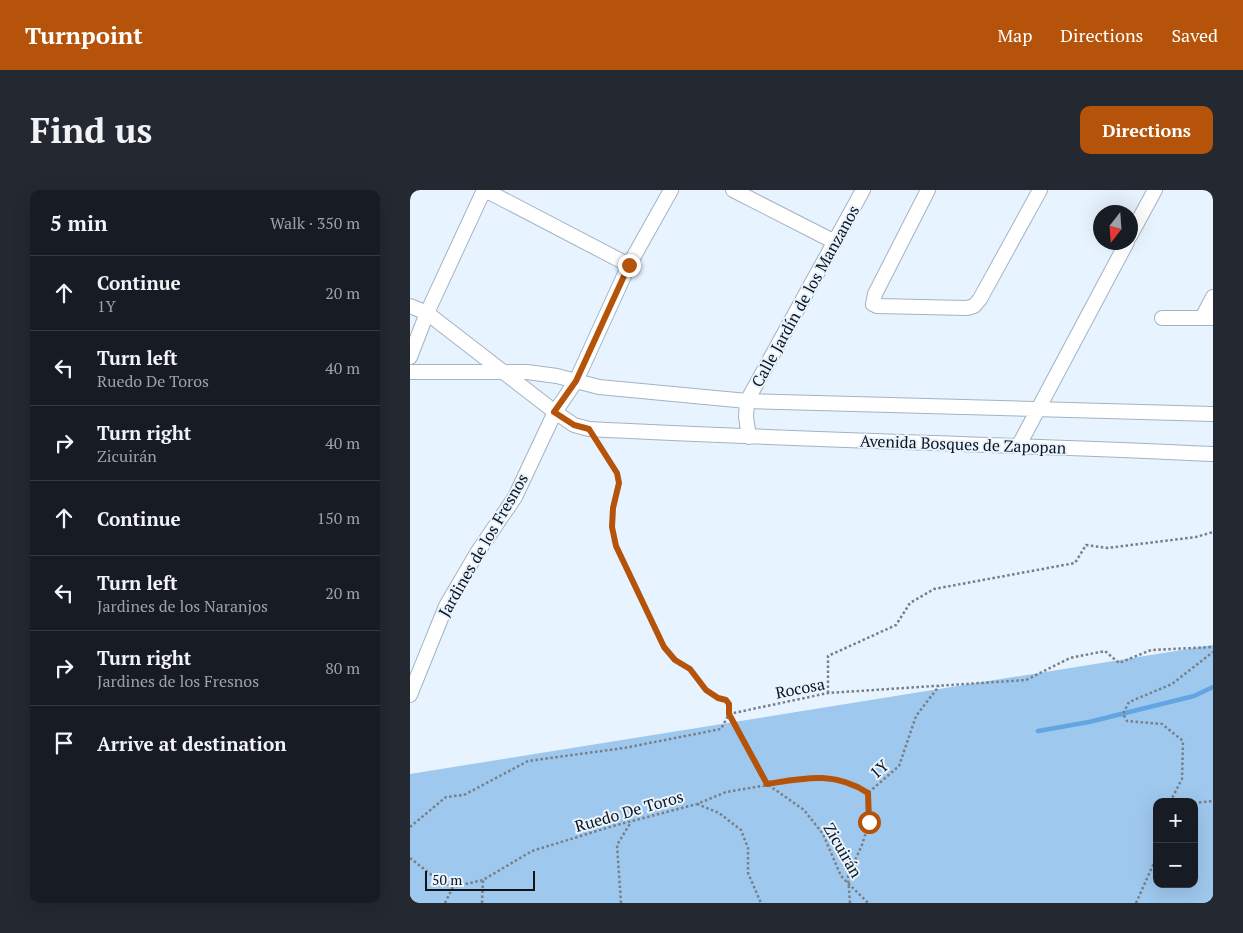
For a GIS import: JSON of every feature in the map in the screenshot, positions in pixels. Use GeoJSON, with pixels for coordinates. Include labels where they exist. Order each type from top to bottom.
{"type":"FeatureCollection","features":[{"type":"Feature","properties":{"kind":"street"},"geometry":{"type":"LineString","coordinates":[[410,357],[427,313],[484,190],[629,265]]}},
{"type":"Feature","properties":{"kind":"street","name":"Jardines de los Fresnos"},"geometry":{"type":"LineString","coordinates":[[410,695],[446,606],[514,497],[554,412],[576,381],[629,265],[671,190]]}},
{"type":"Feature","properties":{"kind":"street"},"geometry":{"type":"LineString","coordinates":[[733,190],[835,242]]}},
{"type":"Feature","properties":{"kind":"street","name":"Calle Jardín de los Manzanos"},"geometry":{"type":"LineString","coordinates":[[747,401],[862,190]]}},
{"type":"Feature","properties":{"kind":"street"},"geometry":{"type":"LineString","coordinates":[[928,190],[875,294],[873,304],[877,306],[967,308],[974,306],[980,299],[1040,190]]}},
{"type":"Feature","properties":{"kind":"street"},"geometry":{"type":"LineString","coordinates":[[1138,221],[1155,190]]}},
{"type":"Feature","properties":{"kind":"street"},"geometry":{"type":"LineString","coordinates":[[1019,445],[1123,250]]}},
{"type":"Feature","properties":{"kind":"street"},"geometry":{"type":"LineString","coordinates":[[1162,318],[1208,318],[1213,297]]}},
{"type":"Feature","properties":{"kind":"street","name":"Avenida Bosques de Zapopan"},"geometry":{"type":"LineString","coordinates":[[410,306],[427,313],[554,412],[574,425],[589,429],[749,437],[1019,445],[1213,454]]}},
{"type":"Feature","properties":{"kind":"street"},"geometry":{"type":"LineString","coordinates":[[410,372],[545,374],[599,387],[747,401],[1213,414]]}},
{"type":"Feature","properties":{"kind":"street"},"geometry":{"type":"LineString","coordinates":[[747,401],[746,417],[749,437]]}},
{"type":"Feature","properties":{"kind":"path","name":"Zicuirán"},"geometry":{"type":"LineString","coordinates":[[589,429],[617,473],[619,483],[613,508],[612,527],[616,546],[664,647],[675,660],[690,669],[706,690],[718,698],[726,700],[729,704],[729,714],[767,784],[804,810],[822,834],[841,876],[868,903]]}},
{"type":"Feature","properties":{"kind":"path"},"geometry":{"type":"LineString","coordinates":[[828,693],[828,656],[896,625],[910,603],[934,589],[1075,563],[1086,546],[1107,548],[1196,537],[1213,532]]}},
{"type":"Feature","properties":{"kind":"path","name":"Rocosa"},"geometry":{"type":"LineString","coordinates":[[729,714],[828,693],[1026,680],[1070,658],[1105,651],[1119,663],[1151,650],[1213,647]]}},
{"type":"Feature","properties":{"kind":"path"},"geometry":{"type":"LineString","coordinates":[[1172,798],[1182,779],[1183,741],[1162,724],[1127,721],[1123,714],[1128,702],[1172,684],[1213,652]]}},
{"type":"Feature","properties":{"kind":"path","name":"1Y"},"geometry":{"type":"LineString","coordinates":[[850,903],[848,876],[862,845],[869,822],[868,793],[899,766],[916,716],[940,686]]}},
{"type":"Feature","properties":{"kind":"path"},"geometry":{"type":"LineString","coordinates":[[410,827],[418,823],[446,797],[464,795],[528,761],[624,748],[721,728],[729,714]]}},
{"type":"Feature","properties":{"kind":"path","name":"Ruedo De Toros"},"geometry":{"type":"LineString","coordinates":[[453,887],[483,880],[532,851],[697,804],[726,792],[816,777],[842,780],[856,785],[868,793]]}},
{"type":"Feature","properties":{"kind":"path"},"geometry":{"type":"LineString","coordinates":[[1198,803],[1213,801]]}},
{"type":"Feature","properties":{"kind":"path"},"geometry":{"type":"LineString","coordinates":[[697,804],[719,813],[741,830],[748,848],[748,873],[761,903]]}},
{"type":"Feature","properties":{"kind":"path"},"geometry":{"type":"LineString","coordinates":[[621,903],[616,845],[632,821]]}},
{"type":"Feature","properties":{"kind":"path"},"geometry":{"type":"LineString","coordinates":[[410,858],[438,880],[453,887],[445,903]]}},
{"type":"Feature","properties":{"kind":"path"},"geometry":{"type":"LineString","coordinates":[[1136,903],[1153,865]]}},
{"type":"Feature","properties":{"kind":"path"},"geometry":{"type":"LineString","coordinates":[[482,903],[483,880]]}},
{"type":"Feature","properties":{"kind":"shaded area"},"geometry":{"type":"Polygon","coordinates":[[[1213,645],[1213,903],[410,903],[410,774],[1213,645]]]}},
{"type":"Feature","properties":{"kind":"waterway"},"geometry":{"type":"LineString","coordinates":[[1038,731],[1089,722],[1194,696],[1213,687]]}},
{"type":"Feature","properties":{"kind":"route"},"geometry":{"type":"LineString","coordinates":[[629,265],[576,381],[554,412],[574,425],[589,429],[611,462],[617,473],[619,483],[613,508],[612,527],[616,546],[664,647],[675,660],[690,669],[706,690],[718,698],[726,700],[729,704],[729,714],[767,784],[816,777],[842,780],[856,785],[868,793],[869,822]]}}]}
